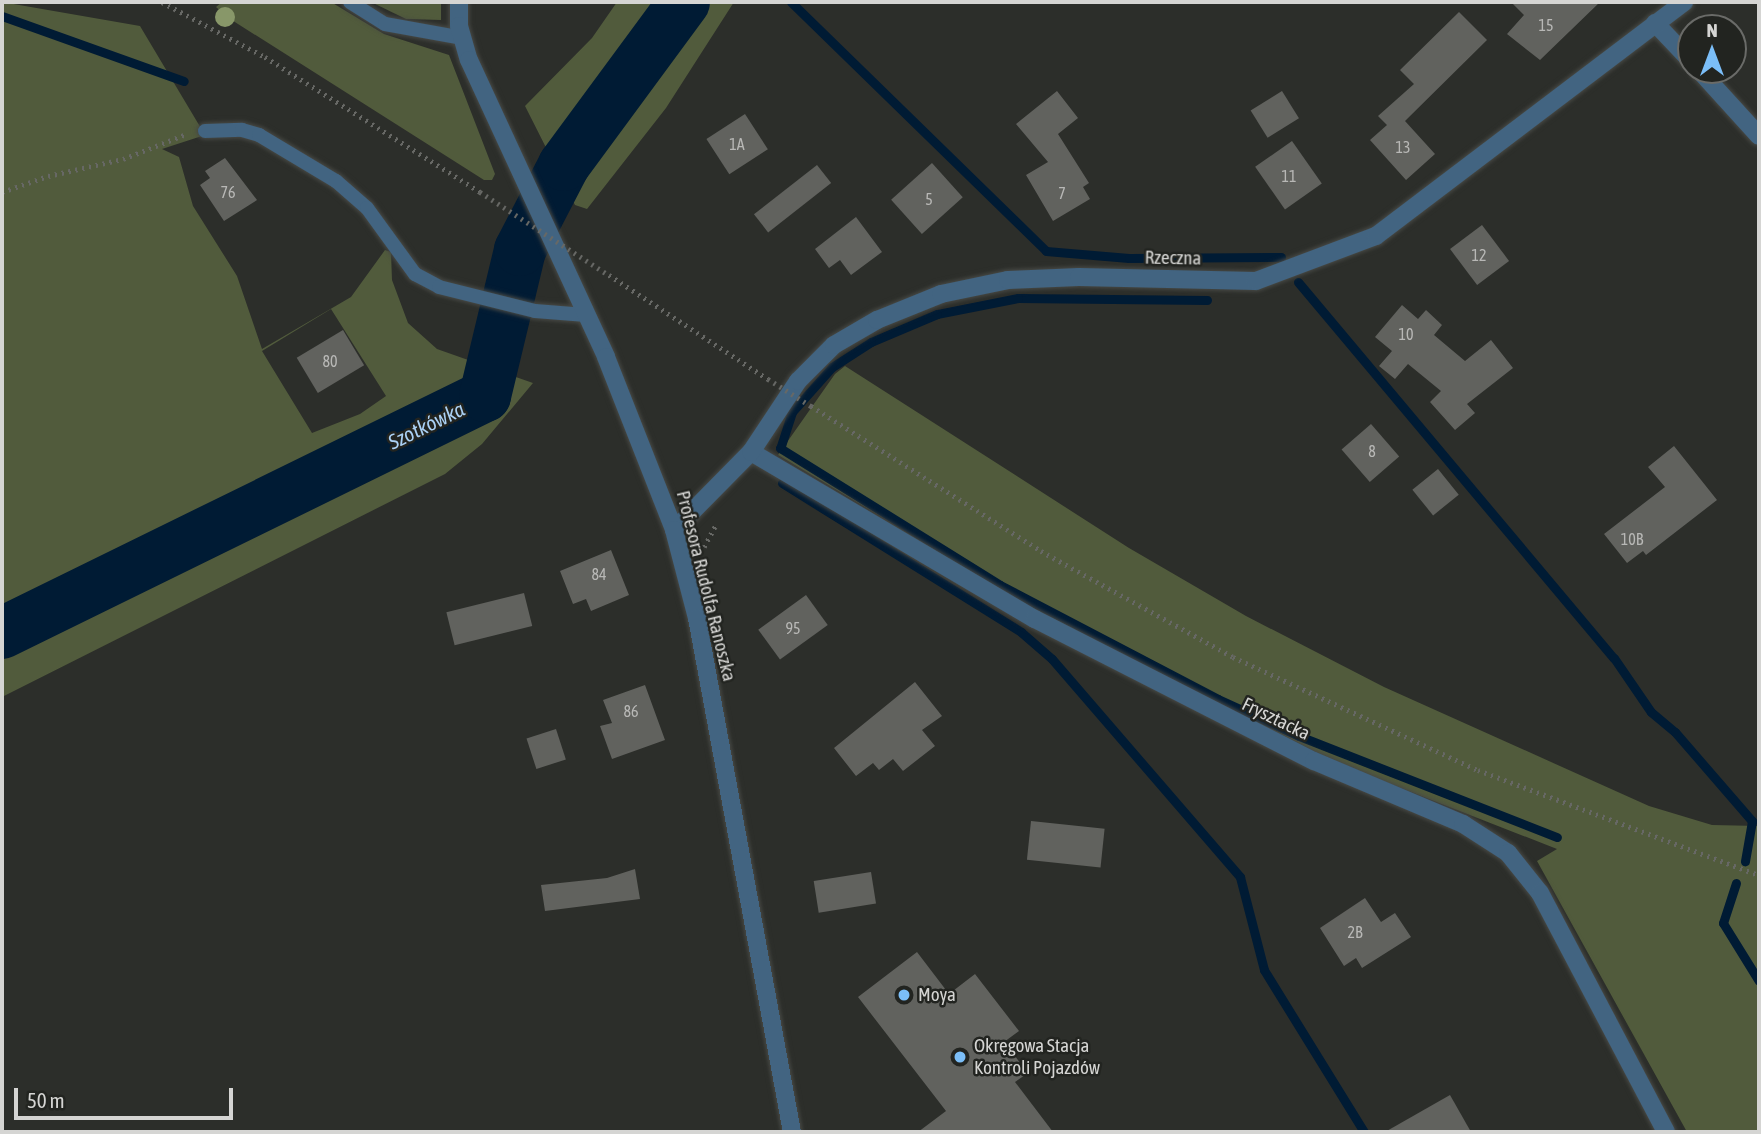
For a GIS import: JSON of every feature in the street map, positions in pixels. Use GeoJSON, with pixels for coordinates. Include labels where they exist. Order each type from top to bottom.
{"type":"FeatureCollection","features":[{"type":"Feature","properties":{"kind":"street","name":"Profesora Rudolfa Ranoszka"},"geometry":{"type":"LineString","coordinates":[[459,2],[463,38],[655,473],[674,530],[701,642],[792,1132]]}},
{"type":"Feature","properties":{"kind":"street","name":"Rzeczna"},"geometry":{"type":"LineString","coordinates":[[674,530],[751,452],[797,381],[834,345],[877,320],[940,294],[1008,280],[1079,277],[1256,281],[1376,236],[1684,2]]}},
{"type":"Feature","properties":{"kind":"street"},"geometry":{"type":"LineString","coordinates":[[1655,23],[1677,46]]}},
{"type":"Feature","properties":{"kind":"street"},"geometry":{"type":"LineString","coordinates":[[1712,84],[1759,136]]}},
{"type":"Feature","properties":{"kind":"street","name":"Frysztacka"},"geometry":{"type":"LineString","coordinates":[[751,452],[1035,619],[1314,761],[1462,824],[1508,853],[1540,893],[1666,1132]]}},
{"type":"Feature","properties":{"kind":"lane"},"geometry":{"type":"LineString","coordinates":[[350,2],[385,24],[418,34],[463,38]]}},
{"type":"Feature","properties":{"kind":"lane"},"geometry":{"type":"LineString","coordinates":[[205,131],[242,130],[259,135],[336,181],[367,208],[415,274],[459,295],[535,311],[586,315]]}},
{"type":"Feature","properties":{"kind":"path"},"geometry":{"type":"LineString","coordinates":[[162,2],[265,57],[1052,557],[1233,657],[1478,770],[1759,875]]}},
{"type":"Feature","properties":{"kind":"path"},"geometry":{"type":"LineString","coordinates":[[2,192],[205,131]]}},
{"type":"Feature","properties":{"kind":"green space"},"geometry":{"type":"Polygon","coordinates":[[[2,2],[140,26],[205,135],[162,149],[179,157],[193,206],[237,276],[262,349],[351,297],[385,250],[391,252],[392,280],[408,323],[437,349],[533,383],[482,444],[445,474],[2,697],[2,2]],[[331,309],[262,351],[312,433],[360,414],[386,396],[331,309]]]}},
{"type":"Feature","properties":{"kind":"green space"},"geometry":{"type":"Polygon","coordinates":[[[222,2],[331,2],[384,34],[449,55],[495,174],[492,180],[484,180],[227,17],[216,7],[222,2]]]}},
{"type":"Feature","properties":{"kind":"green space"},"geometry":{"type":"Polygon","coordinates":[[[371,2],[441,2],[441,20],[406,19],[371,2]]]}},
{"type":"Feature","properties":{"kind":"green space"},"geometry":{"type":"Polygon","coordinates":[[[617,2],[734,2],[666,108],[587,209],[575,205],[525,106],[592,38],[617,2]]]}},
{"type":"Feature","properties":{"kind":"green space"},"geometry":{"type":"Polygon","coordinates":[[[845,366],[1129,548],[1246,616],[1384,687],[1649,806],[1712,825],[1759,826],[1759,1132],[1687,1132],[1537,861],[1557,849],[1337,763],[1013,595],[778,455],[835,374],[845,366]]]}},
{"type":"Feature","properties":{"kind":"building"},"geometry":{"type":"Polygon","coordinates":[[[1511,2],[1600,2],[1540,60],[1507,34],[1524,15],[1511,2]]]}},
{"type":"Feature","properties":{"kind":"building"},"geometry":{"type":"Polygon","coordinates":[[[1459,12],[1487,40],[1405,121],[1435,154],[1406,180],[1370,140],[1387,125],[1378,116],[1414,84],[1400,70],[1459,12]]]}},
{"type":"Feature","properties":{"kind":"building"},"geometry":{"type":"Polygon","coordinates":[[[1057,91],[1078,118],[1058,134],[1089,183],[1083,187],[1090,199],[1053,221],[1026,175],[1048,162],[1016,124],[1057,91]]]}},
{"type":"Feature","properties":{"kind":"building"},"geometry":{"type":"Polygon","coordinates":[[[1282,91],[1299,118],[1268,138],[1251,111],[1282,91]]]}},
{"type":"Feature","properties":{"kind":"building"},"geometry":{"type":"Polygon","coordinates":[[[745,114],[768,149],[729,174],[706,139],[745,114]]]}},
{"type":"Feature","properties":{"kind":"building"},"geometry":{"type":"Polygon","coordinates":[[[1292,141],[1322,184],[1285,209],[1255,167],[1292,141]]]}},
{"type":"Feature","properties":{"kind":"building"},"geometry":{"type":"Polygon","coordinates":[[[225,158],[257,200],[224,221],[200,185],[210,178],[205,171],[225,158]]]}},
{"type":"Feature","properties":{"kind":"building"},"geometry":{"type":"Polygon","coordinates":[[[932,163],[963,197],[922,234],[891,200],[932,163]]]}},
{"type":"Feature","properties":{"kind":"building"},"geometry":{"type":"Polygon","coordinates":[[[817,165],[831,183],[768,232],[754,214],[817,165]]]}},
{"type":"Feature","properties":{"kind":"building"},"geometry":{"type":"Polygon","coordinates":[[[856,217],[882,252],[851,275],[840,260],[829,268],[815,249],[856,217]]]}},
{"type":"Feature","properties":{"kind":"building"},"geometry":{"type":"Polygon","coordinates":[[[1482,225],[1509,261],[1477,285],[1450,249],[1482,225]]]}},
{"type":"Feature","properties":{"kind":"building"},"geometry":{"type":"Polygon","coordinates":[[[1402,305],[1418,319],[1426,310],[1442,325],[1434,335],[1465,361],[1491,340],[1513,368],[1467,404],[1475,413],[1455,430],[1430,402],[1441,391],[1408,364],[1395,379],[1379,366],[1392,351],[1375,337],[1402,305]]]}},
{"type":"Feature","properties":{"kind":"building"},"geometry":{"type":"Polygon","coordinates":[[[343,330],[364,365],[318,393],[297,358],[343,330]]]}},
{"type":"Feature","properties":{"kind":"building"},"geometry":{"type":"Polygon","coordinates":[[[1371,424],[1399,456],[1370,482],[1342,450],[1371,424]]]}},
{"type":"Feature","properties":{"kind":"building"},"geometry":{"type":"Polygon","coordinates":[[[1674,446],[1717,500],[1646,555],[1643,551],[1627,563],[1604,534],[1665,487],[1648,467],[1674,446]]]}},
{"type":"Feature","properties":{"kind":"building"},"geometry":{"type":"Polygon","coordinates":[[[1438,469],[1459,495],[1433,515],[1412,490],[1438,469]]]}},
{"type":"Feature","properties":{"kind":"building"},"geometry":{"type":"Polygon","coordinates":[[[611,550],[629,595],[591,611],[586,599],[573,604],[560,571],[611,550]]]}},
{"type":"Feature","properties":{"kind":"building"},"geometry":{"type":"Polygon","coordinates":[[[524,593],[532,626],[455,645],[446,612],[524,593]]]}},
{"type":"Feature","properties":{"kind":"building"},"geometry":{"type":"Polygon","coordinates":[[[806,595],[828,625],[780,660],[758,630],[806,595]]]}},
{"type":"Feature","properties":{"kind":"building"},"geometry":{"type":"Polygon","coordinates":[[[915,682],[942,716],[922,730],[935,746],[903,771],[893,759],[879,770],[873,763],[856,776],[834,748],[915,682]]]}},
{"type":"Feature","properties":{"kind":"building"},"geometry":{"type":"Polygon","coordinates":[[[645,685],[665,740],[612,759],[600,726],[612,723],[603,700],[645,685]]]}},
{"type":"Feature","properties":{"kind":"building"},"geometry":{"type":"Polygon","coordinates":[[[556,729],[566,759],[536,769],[527,739],[556,729]]]}},
{"type":"Feature","properties":{"kind":"building"},"geometry":{"type":"Polygon","coordinates":[[[1031,821],[1105,829],[1101,868],[1027,860],[1031,821]]]}},
{"type":"Feature","properties":{"kind":"building"},"geometry":{"type":"Polygon","coordinates":[[[635,869],[640,899],[545,911],[541,885],[607,878],[635,869]]]}},
{"type":"Feature","properties":{"kind":"building"},"geometry":{"type":"Polygon","coordinates":[[[871,872],[876,904],[819,913],[814,881],[871,872]]]}},
{"type":"Feature","properties":{"kind":"building"},"geometry":{"type":"Polygon","coordinates":[[[1365,898],[1381,922],[1395,913],[1411,937],[1362,968],[1356,958],[1344,966],[1320,928],[1365,898]]]}},
{"type":"Feature","properties":{"kind":"building","name":"Okręgowa Stacja Kontroli Pojazdów"},"geometry":{"type":"Polygon","coordinates":[[[917,952],[949,994],[975,974],[1019,1031],[1004,1042],[1028,1073],[1015,1082],[1053,1132],[918,1132],[946,1111],[858,997],[917,952]]]}},
{"type":"Feature","properties":{"kind":"building"},"geometry":{"type":"Polygon","coordinates":[[[1450,1095],[1471,1132],[1385,1132],[1450,1095]]]}},
{"type":"Feature","properties":{"kind":"waterway","name":"Szotkówka"},"geometry":{"type":"LineString","coordinates":[[2,633],[485,396],[520,250],[564,165],[684,2]]}},
{"type":"Feature","properties":{"kind":"waterway"},"geometry":{"type":"LineString","coordinates":[[791,2],[1046,251],[1129,258],[1281,257]]}},
{"type":"Feature","properties":{"kind":"waterway"},"geometry":{"type":"LineString","coordinates":[[2,16],[184,81]]}},
{"type":"Feature","properties":{"kind":"waterway"},"geometry":{"type":"LineString","coordinates":[[1298,282],[1614,658],[1651,712],[1675,732],[1752,821],[1745,861]]}},
{"type":"Feature","properties":{"kind":"waterway"},"geometry":{"type":"LineString","coordinates":[[1207,300],[1018,298],[937,314],[871,342],[832,367],[792,412],[780,448],[1000,585],[1218,699],[1299,736],[1557,837]]}},
{"type":"Feature","properties":{"kind":"waterway"},"geometry":{"type":"LineString","coordinates":[[782,483],[1021,632],[1052,659],[1240,877],[1264,970],[1364,1132]]}},
{"type":"Feature","properties":{"kind":"waterway"},"geometry":{"type":"LineString","coordinates":[[1736,883],[1723,923],[1759,981]]}},
{"type":"Feature","properties":{"kind":"place","name":"Moya"},"geometry":{"type":"Point","coordinates":[904,995]}},
{"type":"Feature","properties":{"kind":"place","name":"Okręgowa Stacja Kontroli Pojazdów"},"geometry":{"type":"Point","coordinates":[960,1057]}}]}
